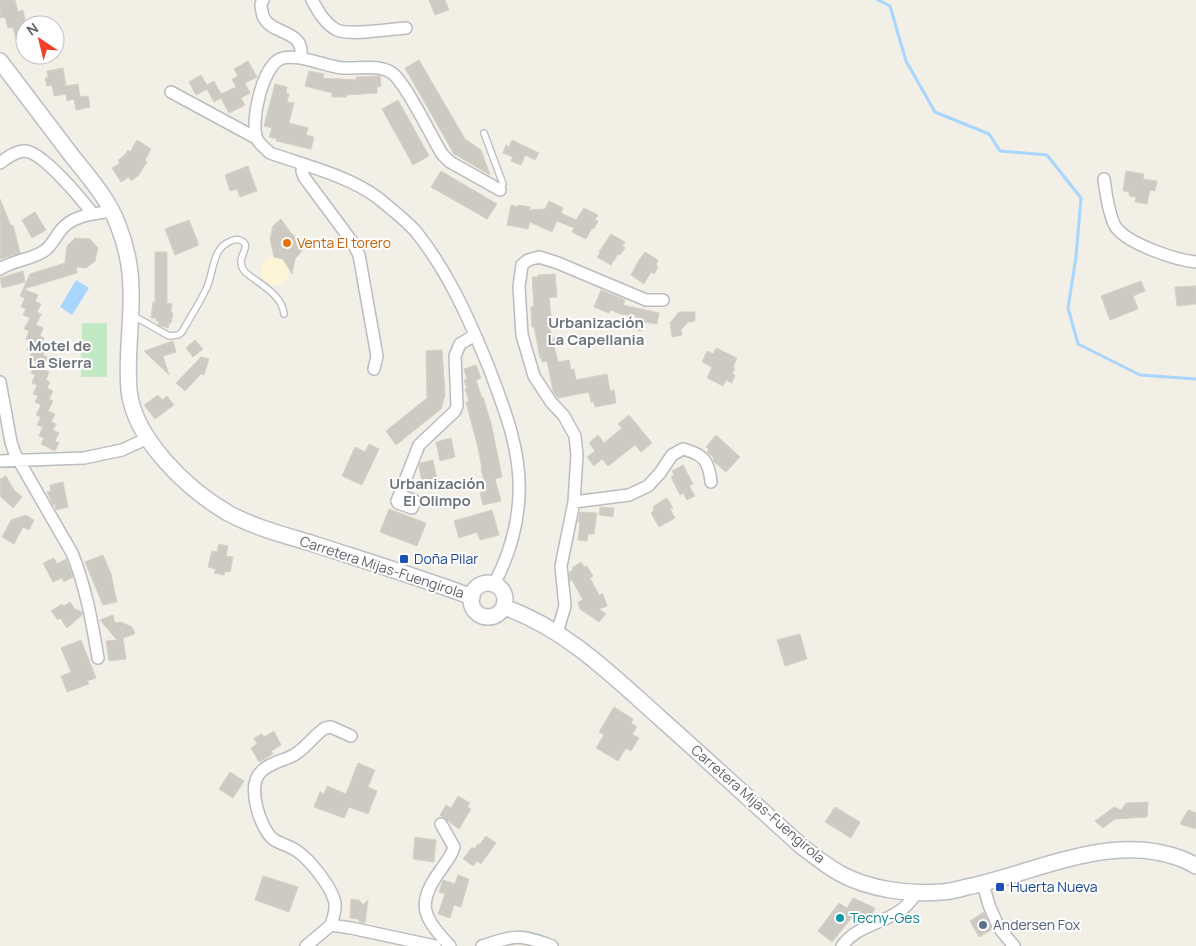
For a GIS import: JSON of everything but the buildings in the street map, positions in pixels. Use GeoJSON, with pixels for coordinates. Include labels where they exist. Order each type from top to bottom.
{"type":"FeatureCollection","features":[{"type":"Feature","properties":{"kind":"main road","name":"Carretera Mijas-Fuengirola"},"geometry":{"type":"LineString","coordinates":[[0,61],[79,164],[111,211],[121,233],[128,260],[132,289],[129,391],[134,411],[148,438],[166,462],[185,481],[230,514],[272,531],[472,597]]}},
{"type":"Feature","properties":{"kind":"main road"},"geometry":{"type":"LineString","coordinates":[[482,584],[494,584],[503,591],[504,607],[497,615],[481,616],[473,608],[472,597],[474,592],[482,584]]}},
{"type":"Feature","properties":{"kind":"main road","name":"Carretera Mijas-Fuengirola"},"geometry":{"type":"LineString","coordinates":[[504,607],[523,614],[580,648],[800,845],[842,874],[862,882],[917,892],[942,892],[983,884],[1078,856],[1122,850],[1148,851],[1171,855],[1196,866]]}},
{"type":"Feature","properties":{"kind":"street"},"geometry":{"type":"LineString","coordinates":[[263,0],[261,4],[264,17],[274,28],[290,34],[300,43],[302,51],[300,58]]}},
{"type":"Feature","properties":{"kind":"street"},"geometry":{"type":"LineString","coordinates":[[312,0],[324,20],[336,29],[348,32],[406,28]]}},
{"type":"Feature","properties":{"kind":"street"},"geometry":{"type":"LineString","coordinates":[[494,584],[505,564],[517,518],[519,493],[517,458],[512,430],[475,335],[453,288],[416,232],[376,197],[348,182],[270,152],[260,145],[256,138],[254,123],[260,93],[269,70],[281,59],[300,58],[342,68],[381,68],[392,74],[402,86],[442,154],[450,162],[500,190]]}},
{"type":"Feature","properties":{"kind":"street"},"geometry":{"type":"LineString","coordinates":[[171,92],[256,138]]}},
{"type":"Feature","properties":{"kind":"street"},"geometry":{"type":"LineString","coordinates":[[0,163],[12,154],[24,151],[34,154],[75,191],[93,214]]}},
{"type":"Feature","properties":{"kind":"street"},"geometry":{"type":"LineString","coordinates":[[303,164],[302,172],[304,177],[353,243],[359,255],[377,356],[374,369]]}},
{"type":"Feature","properties":{"kind":"street"},"geometry":{"type":"LineString","coordinates":[[1104,179],[1110,212],[1120,232],[1151,248],[1186,261],[1196,262]]}},
{"type":"Feature","properties":{"kind":"street"},"geometry":{"type":"LineString","coordinates":[[0,269],[5,265],[40,254],[52,244],[65,225],[79,218],[111,211]]}},
{"type":"Feature","properties":{"kind":"street"},"geometry":{"type":"LineString","coordinates":[[557,633],[564,606],[561,566],[574,502],[577,454],[575,436],[564,416],[551,402],[534,376],[522,335],[519,287],[522,265],[528,260],[539,257],[558,263],[646,300],[663,300]]}},
{"type":"Feature","properties":{"kind":"street"},"geometry":{"type":"LineString","coordinates":[[400,495],[419,445],[456,411],[455,356],[460,344],[475,335]]}},
{"type":"Feature","properties":{"kind":"street"},"geometry":{"type":"LineString","coordinates":[[0,382],[11,442],[72,553],[79,570],[88,599],[98,658]]}},
{"type":"Feature","properties":{"kind":"street"},"geometry":{"type":"LineString","coordinates":[[0,461],[84,458],[122,450],[148,438]]}},
{"type":"Feature","properties":{"kind":"street"},"geometry":{"type":"LineString","coordinates":[[574,502],[629,495],[648,486],[660,473],[672,455],[683,449],[696,452],[704,460],[710,470],[711,482]]}},
{"type":"Feature","properties":{"kind":"street"},"geometry":{"type":"LineString","coordinates":[[306,946],[331,925],[335,903],[328,888],[307,859],[274,839],[268,832],[262,821],[254,796],[254,788],[260,772],[302,750],[324,728],[331,727],[351,736]]}},
{"type":"Feature","properties":{"kind":"street"},"geometry":{"type":"LineString","coordinates":[[441,824],[454,847],[453,854],[429,889],[425,909],[427,918],[433,928],[450,946]]}},
{"type":"Feature","properties":{"kind":"street"},"geometry":{"type":"LineString","coordinates":[[983,884],[989,905],[999,928],[1014,946]]}},
{"type":"Feature","properties":{"kind":"street"},"geometry":{"type":"LineString","coordinates":[[842,946],[855,933],[899,912],[917,892]]}},
{"type":"Feature","properties":{"kind":"street"},"geometry":{"type":"LineString","coordinates":[[331,925],[435,946]]}},
{"type":"Feature","properties":{"kind":"street"},"geometry":{"type":"LineString","coordinates":[[482,946],[517,936],[527,937],[552,946]]}},
{"type":"Feature","properties":{"kind":"lane"},"geometry":{"type":"LineString","coordinates":[[484,133],[503,184],[500,190]]}},
{"type":"Feature","properties":{"kind":"lane"},"geometry":{"type":"LineString","coordinates":[[130,314],[169,336],[178,335],[182,332],[207,287],[221,247],[236,239],[241,240],[245,244],[240,261],[241,267],[277,297],[283,306],[284,314]]}},
{"type":"Feature","properties":{"kind":"green space"},"geometry":{"type":"Polygon","coordinates":[[[82,323],[107,323],[107,377],[81,377],[82,323]]]}},
{"type":"Feature","properties":{"kind":"sand"},"geometry":{"type":"Polygon","coordinates":[[[275,257],[285,261],[289,271],[285,281],[275,285],[265,281],[261,271],[265,261],[275,257]]]}},
{"type":"Feature","properties":{"kind":"water"},"geometry":{"type":"Polygon","coordinates":[[[76,280],[89,288],[72,315],[60,307],[76,280]]]}},
{"type":"Feature","properties":{"kind":"waterway"},"geometry":{"type":"LineString","coordinates":[[878,0],[890,6],[906,61],[935,112],[989,134],[1000,151],[1047,155],[1081,198],[1076,257],[1068,308],[1078,344],[1140,375],[1196,379]]}},
{"type":"Feature","properties":{"kind":"place","name":"Venta El torero"},"geometry":{"type":"Point","coordinates":[287,243]}},
{"type":"Feature","properties":{"kind":"place","name":"Doña Pilar"},"geometry":{"type":"Point","coordinates":[404,559]}},
{"type":"Feature","properties":{"kind":"place","name":"Huerta Nueva"},"geometry":{"type":"Point","coordinates":[1000,887]}},
{"type":"Feature","properties":{"kind":"place","name":"Tecny-Ges"},"geometry":{"type":"Point","coordinates":[840,918]}},
{"type":"Feature","properties":{"kind":"place","name":"Andersen Fox"},"geometry":{"type":"Point","coordinates":[983,925]}},
{"type":"Feature","properties":{"kind":"district","name":"Urbanización La Capellania"},"geometry":{"type":"Point","coordinates":[596,332]}},
{"type":"Feature","properties":{"kind":"district","name":"Motel de La Sierra"},"geometry":{"type":"Point","coordinates":[60,354]}},
{"type":"Feature","properties":{"kind":"district","name":"Urbanización El Olimpo"},"geometry":{"type":"Point","coordinates":[437,492]}}]}
